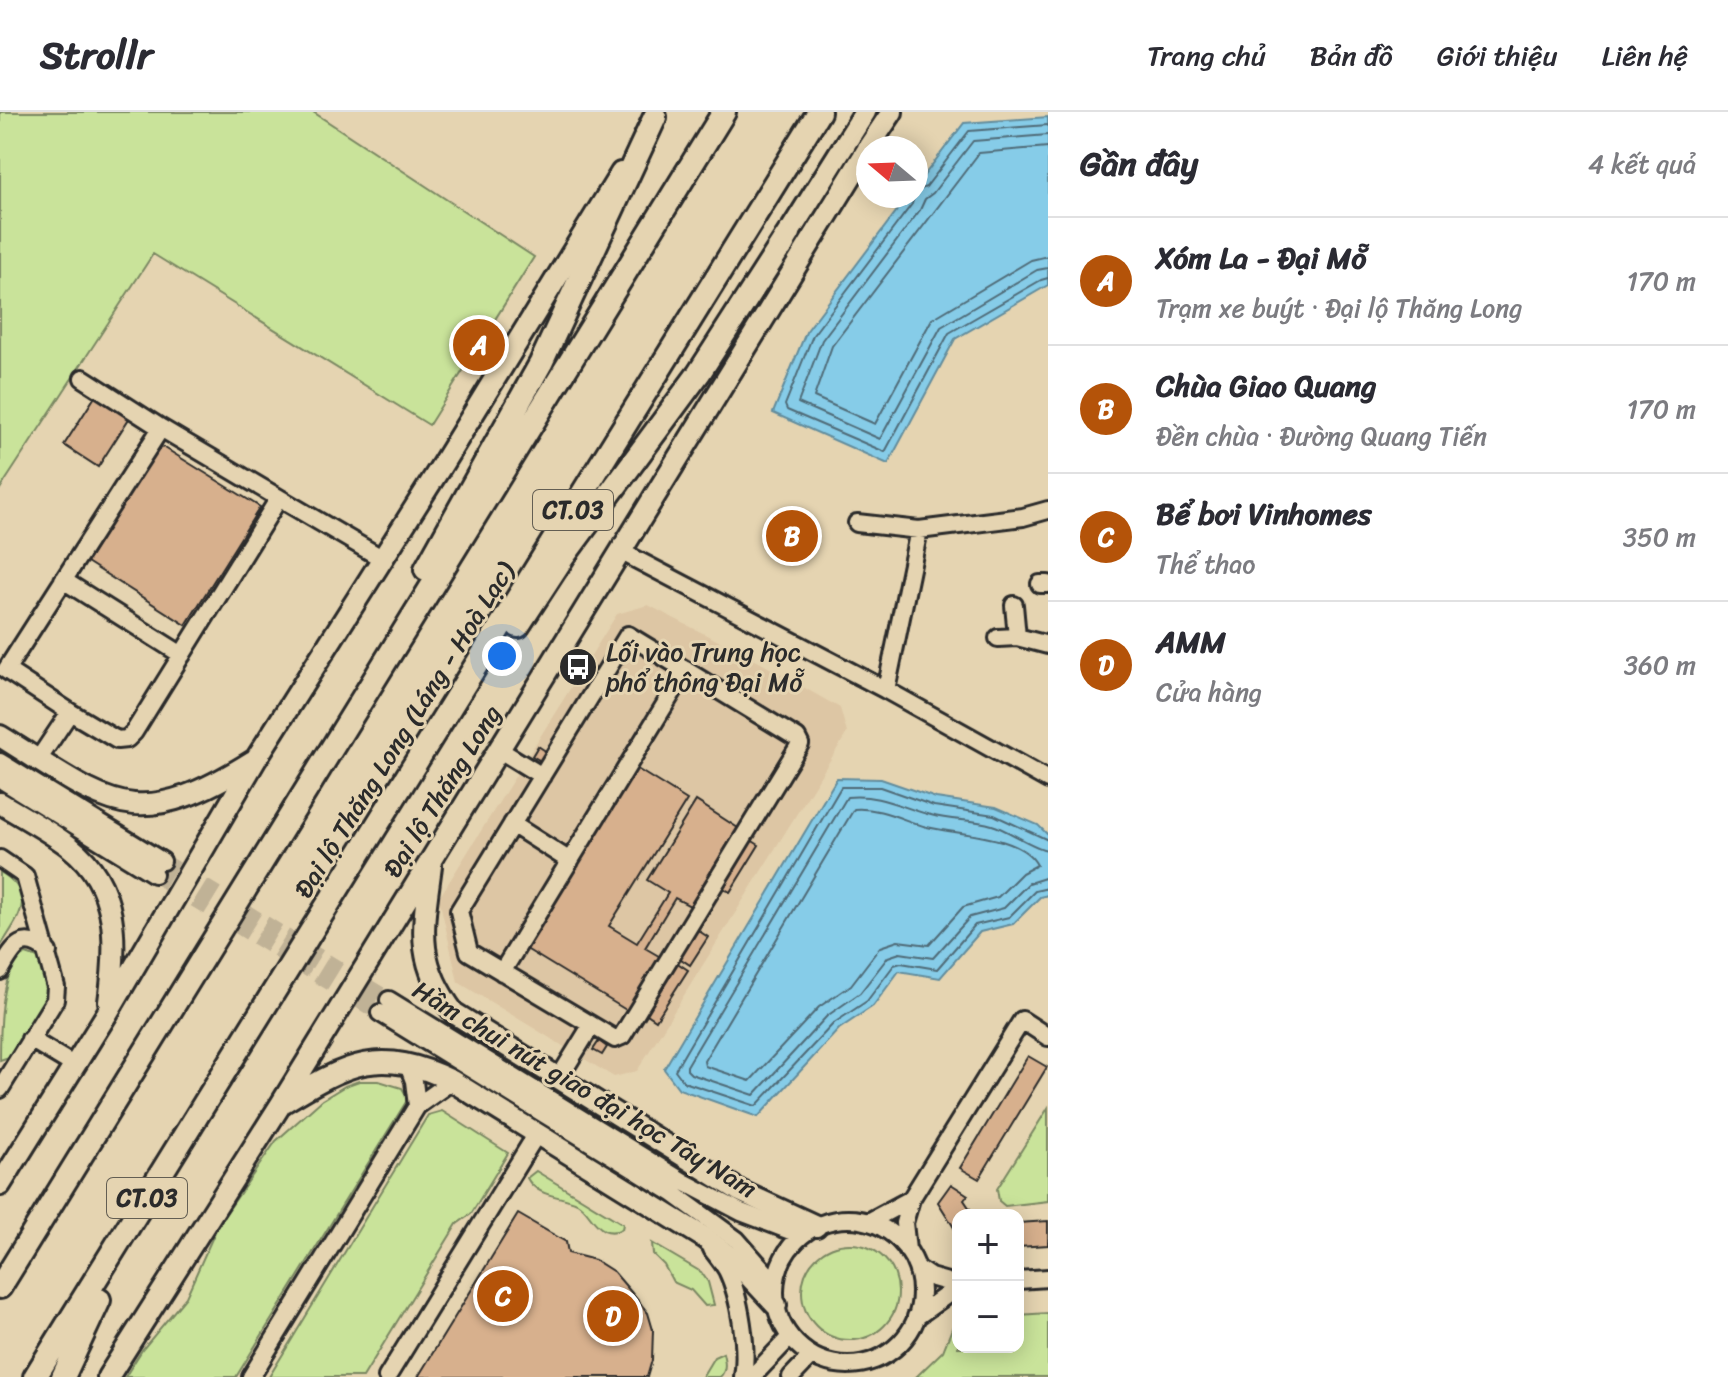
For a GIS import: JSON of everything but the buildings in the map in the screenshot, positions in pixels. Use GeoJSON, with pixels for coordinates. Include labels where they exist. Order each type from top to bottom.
{"type":"FeatureCollection","features":[{"type":"Feature","properties":{"kind":"highway","name":"Đại lộ Thăng Long (Láng - Hoà Lạc)"},"geometry":{"type":"LineString","coordinates":[[0,1287],[724,112]]}},
{"type":"Feature","properties":{"kind":"highway","name":"Đại lộ Thăng Long (Láng - Hoà Lạc)"},"geometry":{"type":"LineString","coordinates":[[35,1377],[819,112]]}},
{"type":"Feature","properties":{"kind":"highway"},"geometry":{"type":"LineString","coordinates":[[282,828],[322,743],[404,609],[541,363],[657,114]]}},
{"type":"Feature","properties":{"kind":"highway"},"geometry":{"type":"LineString","coordinates":[[327,908],[421,775],[563,557],[699,373],[789,233]]}},
{"type":"Feature","properties":{"kind":"highway"},"geometry":{"type":"LineString","coordinates":[[63,1377],[86,1322],[226,1091],[258,1018]]}},
{"type":"Feature","properties":{"kind":"highway"},"geometry":{"type":"LineString","coordinates":[[0,1259],[29,1224],[86,1125],[146,1048]]}},
{"type":"Feature","properties":{"kind":"main road"},"geometry":{"type":"LineString","coordinates":[[722,383],[789,233],[865,112]]}},
{"type":"Feature","properties":{"kind":"main road","name":"Đại lộ Thăng Long"},"geometry":{"type":"LineString","coordinates":[[876,136],[892,112]]}},
{"type":"Feature","properties":{"kind":"main road"},"geometry":{"type":"LineString","coordinates":[[0,1185],[108,1012],[256,759],[657,114]]}},
{"type":"Feature","properties":{"kind":"main road","name":"Đại lộ Thăng Long"},"geometry":{"type":"LineString","coordinates":[[108,1377],[281,1104],[856,167]]}},
{"type":"Feature","properties":{"kind":"main road"},"geometry":{"type":"LineString","coordinates":[[0,736],[110,801],[140,806],[193,795],[256,759]]}},
{"type":"Feature","properties":{"kind":"main road"},"geometry":{"type":"LineString","coordinates":[[0,803],[67,844],[89,865],[100,881],[110,907],[115,941],[108,1012]]}},
{"type":"Feature","properties":{"kind":"main road"},"geometry":{"type":"LineString","coordinates":[[433,855],[423,924],[424,937],[429,973],[454,1013],[740,1191],[809,1230]]}},
{"type":"Feature","properties":{"kind":"main road"},"geometry":{"type":"LineString","coordinates":[[281,1104],[321,1079],[372,1061],[424,1068],[452,1081],[705,1238],[735,1261],[776,1305]]}},
{"type":"Feature","properties":{"kind":"street"},"geometry":{"type":"LineString","coordinates":[[83,378],[161,428],[383,559]]}},
{"type":"Feature","properties":{"kind":"street"},"geometry":{"type":"LineString","coordinates":[[161,428],[6,670],[117,740],[127,739],[134,732],[279,498]]}},
{"type":"Feature","properties":{"kind":"street"},"geometry":{"type":"LineString","coordinates":[[857,523],[919,530],[1023,517],[1048,510]]}},
{"type":"Feature","properties":{"kind":"street"},"geometry":{"type":"LineString","coordinates":[[886,690],[919,530]]}},
{"type":"Feature","properties":{"kind":"street"},"geometry":{"type":"LineString","coordinates":[[620,551],[886,690],[1048,780]]}},
{"type":"Feature","properties":{"kind":"street"},"geometry":{"type":"LineString","coordinates":[[63,580],[182,655]]}},
{"type":"Feature","properties":{"kind":"street"},"geometry":{"type":"LineString","coordinates":[[1014,605],[1017,637]]}},
{"type":"Feature","properties":{"kind":"street"},"geometry":{"type":"LineString","coordinates":[[628,635],[797,738],[800,747],[622,1036],[615,1039],[469,952],[459,911],[542,776],[628,635]]}},
{"type":"Feature","properties":{"kind":"street"},"geometry":{"type":"LineString","coordinates":[[998,638],[1017,637],[1048,645]]}},
{"type":"Feature","properties":{"kind":"street"},"geometry":{"type":"LineString","coordinates":[[502,972],[686,670]]}},
{"type":"Feature","properties":{"kind":"street"},"geometry":{"type":"LineString","coordinates":[[38,760],[70,712]]}},
{"type":"Feature","properties":{"kind":"street"},"geometry":{"type":"LineString","coordinates":[[498,749],[542,776]]}},
{"type":"Feature","properties":{"kind":"street"},"geometry":{"type":"LineString","coordinates":[[0,762],[158,867],[0,779]]}},
{"type":"Feature","properties":{"kind":"street"},"geometry":{"type":"LineString","coordinates":[[512,824],[570,861]]}},
{"type":"Feature","properties":{"kind":"street"},"geometry":{"type":"LineString","coordinates":[[0,859],[25,876],[56,987],[55,1000],[2,1081]]}},
{"type":"Feature","properties":{"kind":"street"},"geometry":{"type":"LineString","coordinates":[[0,971],[15,946],[22,943],[40,946],[48,952]]}},
{"type":"Feature","properties":{"kind":"street","name":"Hầm chui nút giao đại học Tây Nam"},"geometry":{"type":"LineString","coordinates":[[775,1283],[737,1240],[674,1194],[384,1006],[684,1182],[741,1212],[809,1230]]}},
{"type":"Feature","properties":{"kind":"street"},"geometry":{"type":"LineString","coordinates":[[907,1250],[904,1223],[911,1199],[1022,1020],[1048,1037]]}},
{"type":"Feature","properties":{"kind":"street"},"geometry":{"type":"LineString","coordinates":[[559,1078],[591,1026]]}},
{"type":"Feature","properties":{"kind":"street"},"geometry":{"type":"LineString","coordinates":[[30,1039],[75,1066]]}},
{"type":"Feature","properties":{"kind":"street"},"geometry":{"type":"LineString","coordinates":[[408,1065],[414,1081],[417,1106]]}},
{"type":"Feature","properties":{"kind":"street"},"geometry":{"type":"LineString","coordinates":[[251,1377],[417,1106],[452,1081]]}},
{"type":"Feature","properties":{"kind":"street"},"geometry":{"type":"LineString","coordinates":[[387,1377],[536,1135]]}},
{"type":"Feature","properties":{"kind":"street"},"geometry":{"type":"LineString","coordinates":[[870,1221],[911,1199]]}},
{"type":"Feature","properties":{"kind":"street"},"geometry":{"type":"LineString","coordinates":[[838,1219],[870,1221],[889,1229],[918,1269],[920,1298],[916,1317],[912,1328],[898,1346],[878,1359],[856,1365],[833,1364],[811,1356],[790,1337],[776,1305],[775,1283],[789,1249],[809,1230],[838,1219]]}},
{"type":"Feature","properties":{"kind":"street"},"geometry":{"type":"LineString","coordinates":[[705,1238],[728,1271],[740,1315],[746,1362],[743,1377]]}},
{"type":"Feature","properties":{"kind":"street"},"geometry":{"type":"LineString","coordinates":[[918,1269],[930,1277],[952,1284]]}},
{"type":"Feature","properties":{"kind":"street"},"geometry":{"type":"LineString","coordinates":[[1024,1280],[1048,1278]]}},
{"type":"Feature","properties":{"kind":"street"},"geometry":{"type":"LineString","coordinates":[[916,1317],[952,1290]]}},
{"type":"Feature","properties":{"kind":"street"},"geometry":{"type":"LineString","coordinates":[[752,1377],[790,1337]]}},
{"type":"Feature","properties":{"kind":"street"},"geometry":{"type":"LineString","coordinates":[[791,1377],[811,1356]]}},
{"type":"Feature","properties":{"kind":"shaded area"},"geometry":{"type":"Polygon","coordinates":[[[648,605],[840,708],[847,733],[637,1071],[614,1077],[458,982],[439,898],[617,614],[648,605]]]}},
{"type":"Feature","properties":{"kind":"green space"},"geometry":{"type":"Polygon","coordinates":[[[0,112],[313,112],[534,257],[429,425],[153,254],[0,489],[0,112]]]}},
{"type":"Feature","properties":{"kind":"green space"},"geometry":{"type":"Polygon","coordinates":[[[0,872],[19,889],[22,898],[18,917],[0,947],[0,872]]]}},
{"type":"Feature","properties":{"kind":"green space"},"geometry":{"type":"Polygon","coordinates":[[[26,954],[38,958],[40,962],[46,978],[47,999],[12,1056],[0,1060],[6,984],[17,960],[26,954]]]}},
{"type":"Feature","properties":{"kind":"green space"},"geometry":{"type":"Polygon","coordinates":[[[359,1081],[379,1081],[402,1088],[406,1102],[236,1377],[125,1377],[142,1350],[186,1297],[218,1225],[276,1141],[322,1100],[359,1081]]]}},
{"type":"Feature","properties":{"kind":"green space"},"geometry":{"type":"Polygon","coordinates":[[[1048,1108],[1048,1201],[1005,1206],[999,1201],[997,1189],[1048,1108]]]}},
{"type":"Feature","properties":{"kind":"green space"},"geometry":{"type":"Polygon","coordinates":[[[442,1111],[508,1153],[471,1214],[457,1224],[363,1377],[269,1377],[428,1115],[442,1111]]]}},
{"type":"Feature","properties":{"kind":"green space"},"geometry":{"type":"Polygon","coordinates":[[[536,1171],[623,1224],[622,1229],[613,1232],[604,1230],[577,1203],[537,1189],[527,1178],[536,1171]]]}},
{"type":"Feature","properties":{"kind":"green space"},"geometry":{"type":"Polygon","coordinates":[[[652,1243],[701,1272],[708,1282],[714,1305],[705,1306],[691,1290],[673,1282],[664,1265],[653,1254],[652,1243]]]}},
{"type":"Feature","properties":{"kind":"green space"},"geometry":{"type":"Polygon","coordinates":[[[850,1244],[868,1247],[884,1258],[895,1274],[898,1292],[895,1310],[884,1326],[868,1337],[850,1340],[832,1337],[816,1326],[805,1310],[802,1292],[805,1274],[816,1258],[832,1247],[850,1244]]]}},
{"type":"Feature","properties":{"kind":"green space"},"geometry":{"type":"Polygon","coordinates":[[[1048,1313],[1048,1377],[916,1377],[943,1351],[952,1328],[952,1353],[1024,1353],[1024,1315],[1048,1313]]]}},
{"type":"Feature","properties":{"kind":"green space"},"geometry":{"type":"Polygon","coordinates":[[[723,1353],[725,1368],[720,1377],[702,1377],[714,1357],[723,1353]]]}},
{"type":"Feature","properties":{"kind":"water"},"geometry":{"type":"Polygon","coordinates":[[[1048,117],[1048,285],[955,339],[888,464],[773,413],[806,332],[899,208],[928,208],[928,170],[964,123],[1048,117]]]}},
{"type":"Feature","properties":{"kind":"water"},"geometry":{"type":"Polygon","coordinates":[[[837,778],[881,779],[936,798],[996,807],[1038,825],[1048,835],[1048,895],[1040,897],[1013,924],[980,932],[940,978],[899,971],[873,1006],[839,1029],[758,1117],[679,1089],[664,1069],[837,778]]]}},
{"type":"Feature","properties":{"kind":"tunnel"},"geometry":{"type":"LineString","coordinates":[[162,861],[389,1000]]}},
{"type":"Feature","properties":{"kind":"tunnel"},"geometry":{"type":"LineString","coordinates":[[154,874],[380,1013]]}},
{"type":"Feature","properties":{"kind":"place","name":"Xóm La - Đại Mỗ"},"geometry":{"type":"Point","coordinates":[479,345]}},
{"type":"Feature","properties":{"kind":"place","name":"Chùa Giao Quang"},"geometry":{"type":"Point","coordinates":[792,536]}},
{"type":"Feature","properties":{"kind":"place","name":"Lối vào Trung học phổ thông Đại Mỗ"},"geometry":{"type":"Point","coordinates":[578,667]}},
{"type":"Feature","properties":{"kind":"place","name":"Bể bơi Vinhomes"},"geometry":{"type":"Point","coordinates":[503,1296]}},
{"type":"Feature","properties":{"kind":"place","name":"AMM"},"geometry":{"type":"Point","coordinates":[613,1316]}}]}
